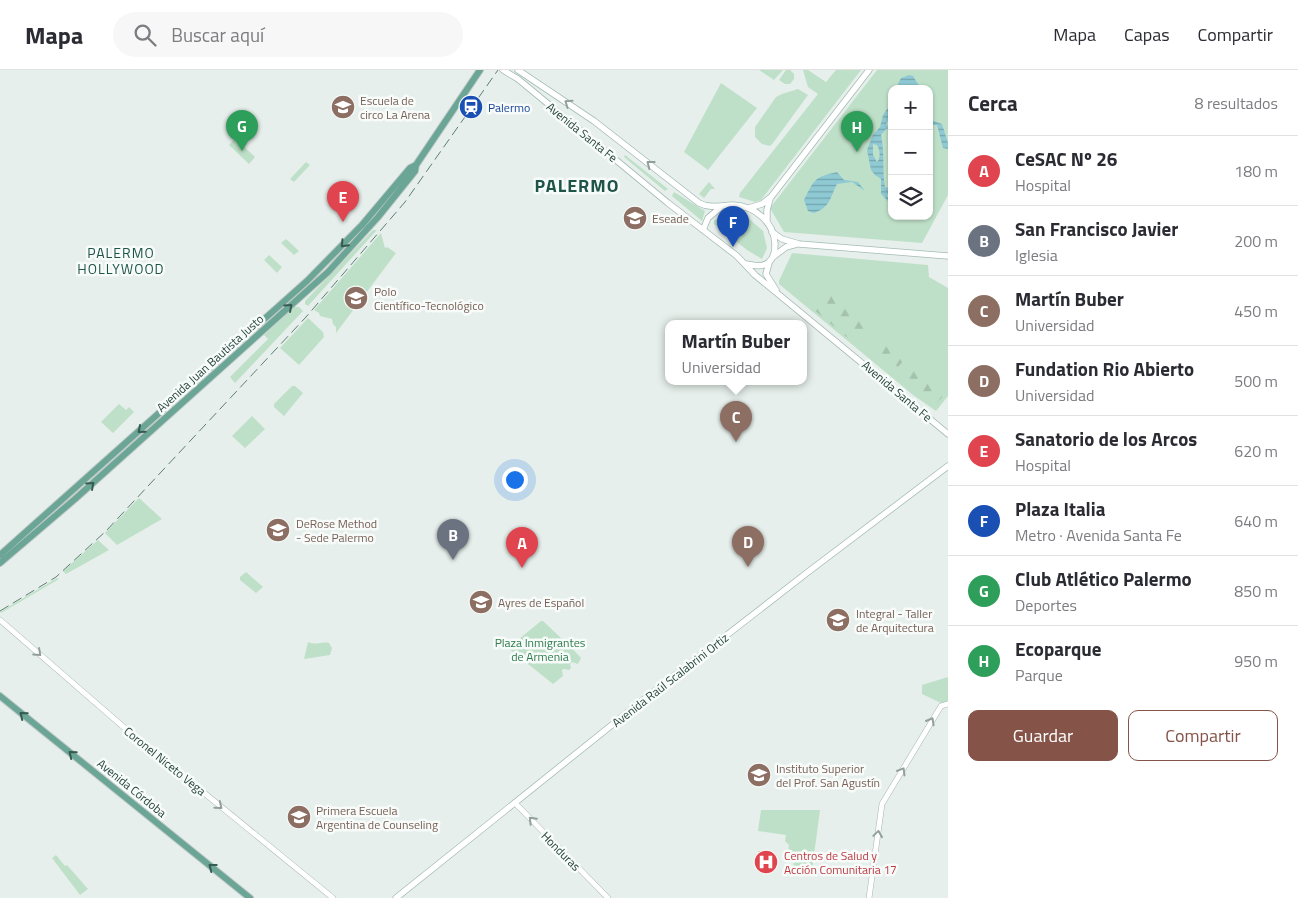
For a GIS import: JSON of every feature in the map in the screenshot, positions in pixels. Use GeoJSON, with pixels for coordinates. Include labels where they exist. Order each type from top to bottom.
{"type":"FeatureCollection","features":[{"type":"Feature","properties":{"kind":"main road","name":"Avenida Juan Bautista Justo"},"geometry":{"type":"LineString","coordinates":[[0,563],[75,499],[328,272],[378,217],[415,171],[416,165],[480,70]]}},
{"type":"Feature","properties":{"kind":"main road","name":"Avenida Santa Fe"},"geometry":{"type":"LineString","coordinates":[[503,70],[518,79],[668,203],[746,264],[755,275],[948,434]]}},
{"type":"Feature","properties":{"kind":"main road"},"geometry":{"type":"LineString","coordinates":[[703,230],[710,216],[723,206],[749,208],[758,206],[770,197],[869,70]]}},
{"type":"Feature","properties":{"kind":"main road","name":"Avenida Santa Fe"},"geometry":{"type":"LineString","coordinates":[[521,71],[594,121],[672,181],[687,195],[705,206],[723,206]]}},
{"type":"Feature","properties":{"kind":"main road","name":"Avenida Juan Bautista Justo"},"geometry":{"type":"LineString","coordinates":[[0,555],[297,290],[362,224],[410,168],[416,165]]}},
{"type":"Feature","properties":{"kind":"main road"},"geometry":{"type":"LineString","coordinates":[[770,197],[766,210],[767,221],[772,232],[775,247],[773,257]]}},
{"type":"Feature","properties":{"kind":"main road"},"geometry":{"type":"LineString","coordinates":[[749,208],[767,221]]}},
{"type":"Feature","properties":{"kind":"main road"},"geometry":{"type":"LineString","coordinates":[[772,232],[782,239],[799,244],[948,256]]}},
{"type":"Feature","properties":{"kind":"main road"},"geometry":{"type":"LineString","coordinates":[[746,264],[759,266],[769,263],[773,257],[786,247],[799,244]]}},
{"type":"Feature","properties":{"kind":"main road","name":"Avenida Santa Fe"},"geometry":{"type":"LineString","coordinates":[[769,263],[766,274],[776,291]]}},
{"type":"Feature","properties":{"kind":"main road","name":"Avenida Raúl Scalabrini Ortiz"},"geometry":{"type":"LineString","coordinates":[[396,898],[710,648],[948,466]]}},
{"type":"Feature","properties":{"kind":"main road","name":"Avenida Córdoba"},"geometry":{"type":"LineString","coordinates":[[0,696],[250,898]]}},
{"type":"Feature","properties":{"kind":"street","name":"Coronel Niceto Vega"},"geometry":{"type":"LineString","coordinates":[[0,620],[127,730],[333,898]]}},
{"type":"Feature","properties":{"kind":"street"},"geometry":{"type":"LineString","coordinates":[[869,898],[882,804],[945,705]]}},
{"type":"Feature","properties":{"kind":"street","name":"Honduras"},"geometry":{"type":"LineString","coordinates":[[515,803],[608,898]]}},
{"type":"Feature","properties":{"kind":"green space"},"geometry":{"type":"Polygon","coordinates":[[[759,70],[783,70],[774,80],[759,70]]]}},
{"type":"Feature","properties":{"kind":"green space"},"geometry":{"type":"Polygon","coordinates":[[[786,70],[790,70],[794,74],[794,79],[790,84],[785,84],[779,80],[786,70]]]}},
{"type":"Feature","properties":{"kind":"green space"},"geometry":{"type":"Polygon","coordinates":[[[803,70],[808,70],[826,82],[836,70],[861,70],[761,200],[755,202],[739,197],[740,193],[818,94],[808,87],[803,70]]]}},
{"type":"Feature","properties":{"kind":"green space"},"geometry":{"type":"Polygon","coordinates":[[[877,70],[948,70],[948,195],[922,243],[784,232],[770,208],[877,70]]]}},
{"type":"Feature","properties":{"kind":"green space"},"geometry":{"type":"Polygon","coordinates":[[[721,83],[757,108],[708,170],[684,152],[721,83]]]}},
{"type":"Feature","properties":{"kind":"green space"},"geometry":{"type":"Polygon","coordinates":[[[798,89],[808,95],[773,143],[770,146],[762,144],[755,137],[755,127],[776,97],[798,89]]]}},
{"type":"Feature","properties":{"kind":"green space"},"geometry":{"type":"Polygon","coordinates":[[[235,138],[255,157],[249,164],[229,145],[235,138]]]}},
{"type":"Feature","properties":{"kind":"green space"},"geometry":{"type":"Polygon","coordinates":[[[625,155],[668,189],[665,191],[624,157],[625,155]]]}},
{"type":"Feature","properties":{"kind":"green space"},"geometry":{"type":"Polygon","coordinates":[[[306,162],[310,165],[294,182],[290,179],[306,162]]]}},
{"type":"Feature","properties":{"kind":"green space"},"geometry":{"type":"Polygon","coordinates":[[[709,182],[715,189],[711,189],[704,198],[699,194],[709,182]]]}},
{"type":"Feature","properties":{"kind":"green space"},"geometry":{"type":"Polygon","coordinates":[[[674,192],[705,211],[702,221],[672,196],[674,192]]]}},
{"type":"Feature","properties":{"kind":"green space"},"geometry":{"type":"Polygon","coordinates":[[[738,213],[746,216],[763,231],[767,248],[762,259],[747,250],[714,224],[714,220],[720,218],[722,214],[738,213]]]}},
{"type":"Feature","properties":{"kind":"green space"},"geometry":{"type":"Polygon","coordinates":[[[373,230],[377,230],[308,306],[305,304],[305,301],[373,230]]]}},
{"type":"Feature","properties":{"kind":"green space"},"geometry":{"type":"Polygon","coordinates":[[[381,233],[385,248],[387,247],[396,253],[336,333],[336,327],[332,319],[320,316],[314,310],[381,233]]]}},
{"type":"Feature","properties":{"kind":"green space"},"geometry":{"type":"Polygon","coordinates":[[[286,239],[299,251],[294,255],[281,243],[286,239]]]}},
{"type":"Feature","properties":{"kind":"green space"},"geometry":{"type":"Polygon","coordinates":[[[792,253],[928,265],[929,277],[948,288],[948,396],[936,411],[913,395],[779,284],[792,253]]]}},
{"type":"Feature","properties":{"kind":"green space"},"geometry":{"type":"Polygon","coordinates":[[[269,255],[282,267],[277,273],[264,260],[269,255]]]}},
{"type":"Feature","properties":{"kind":"green space"},"geometry":{"type":"Polygon","coordinates":[[[829,295],[841,297],[844,305],[855,308],[859,317],[867,322],[869,327],[861,344],[856,345],[813,309],[821,298],[829,295]]]}},
{"type":"Feature","properties":{"kind":"green space"},"geometry":{"type":"Polygon","coordinates":[[[294,307],[299,307],[303,311],[235,383],[230,377],[268,339],[264,335],[294,307]]]}},
{"type":"Feature","properties":{"kind":"green space"},"geometry":{"type":"Polygon","coordinates":[[[308,318],[323,332],[324,337],[299,365],[280,348],[308,318]]]}},
{"type":"Feature","properties":{"kind":"green space"},"geometry":{"type":"Polygon","coordinates":[[[888,343],[898,349],[905,359],[892,374],[872,357],[872,348],[888,343]]]}},
{"type":"Feature","properties":{"kind":"green space"},"geometry":{"type":"Polygon","coordinates":[[[913,362],[948,388],[948,391],[934,406],[898,379],[906,363],[913,362]]]}},
{"type":"Feature","properties":{"kind":"green space"},"geometry":{"type":"Polygon","coordinates":[[[292,386],[295,386],[303,393],[284,416],[274,407],[274,404],[292,386]]]}},
{"type":"Feature","properties":{"kind":"green space"},"geometry":{"type":"Polygon","coordinates":[[[119,404],[126,410],[129,407],[134,412],[113,433],[101,422],[119,404]]]}},
{"type":"Feature","properties":{"kind":"green space"},"geometry":{"type":"Polygon","coordinates":[[[252,416],[265,429],[245,448],[232,436],[252,416]]]}},
{"type":"Feature","properties":{"kind":"green space"},"geometry":{"type":"Polygon","coordinates":[[[139,498],[162,519],[117,545],[105,533],[139,498]]]}},
{"type":"Feature","properties":{"kind":"green space"},"geometry":{"type":"Polygon","coordinates":[[[98,540],[109,550],[66,574],[63,571],[98,540]]]}},
{"type":"Feature","properties":{"kind":"green space"},"geometry":{"type":"Polygon","coordinates":[[[246,572],[263,587],[256,593],[240,580],[240,577],[246,572]]]}},
{"type":"Feature","properties":{"kind":"green space"},"geometry":{"type":"Polygon","coordinates":[[[57,578],[59,579],[0,612],[57,578]]]}},
{"type":"Feature","properties":{"kind":"green space","name":"Plaza Inmigrantes de Armenia"},"geometry":{"type":"Polygon","coordinates":[[[541,621],[561,638],[561,641],[566,642],[581,658],[578,664],[572,662],[570,664],[571,668],[569,670],[562,670],[563,676],[553,684],[508,648],[541,621]]]}},
{"type":"Feature","properties":{"kind":"green space"},"geometry":{"type":"Polygon","coordinates":[[[308,642],[314,644],[329,643],[332,648],[330,655],[304,659],[308,642]]]}},
{"type":"Feature","properties":{"kind":"green space"},"geometry":{"type":"Polygon","coordinates":[[[948,677],[948,702],[941,703],[922,694],[922,685],[948,677]]]}},
{"type":"Feature","properties":{"kind":"green space"},"geometry":{"type":"Polygon","coordinates":[[[761,810],[820,810],[812,870],[793,870],[794,859],[787,857],[789,845],[785,841],[786,835],[758,831],[761,810]]]}},
{"type":"Feature","properties":{"kind":"green space"},"geometry":{"type":"Polygon","coordinates":[[[56,855],[88,889],[80,895],[52,858],[56,855]]]}},
{"type":"Feature","properties":{"kind":"water"},"geometry":{"type":"Polygon","coordinates":[[[909,75],[913,76],[919,85],[898,85],[901,78],[909,75]]]}},
{"type":"Feature","properties":{"kind":"water"},"geometry":{"type":"Polygon","coordinates":[[[888,108],[888,121],[886,124],[888,129],[881,135],[885,187],[888,188],[888,201],[881,194],[881,179],[871,170],[867,150],[873,135],[880,127],[883,115],[888,108]],[[873,144],[873,155],[877,162],[880,154],[877,145],[873,144]]]}},
{"type":"Feature","properties":{"kind":"water"},"geometry":{"type":"Polygon","coordinates":[[[933,121],[942,124],[948,149],[943,148],[937,125],[933,125],[933,121]]]}},
{"type":"Feature","properties":{"kind":"water"},"geometry":{"type":"Polygon","coordinates":[[[837,172],[844,180],[858,182],[865,191],[852,182],[837,184],[824,208],[814,213],[808,211],[804,200],[813,184],[819,178],[837,172]]]}},
{"type":"Feature","properties":{"kind":"railway"},"geometry":{"type":"LineString","coordinates":[[0,611],[56,577],[106,531],[306,317],[405,202],[498,70]]}},
{"type":"Feature","properties":{"kind":"place","name":"Escuela de circo La Arena"},"geometry":{"type":"Point","coordinates":[343,107]}},
{"type":"Feature","properties":{"kind":"place","name":"Palermo"},"geometry":{"type":"Point","coordinates":[471,107]}},
{"type":"Feature","properties":{"kind":"place","name":"Club Atlético Palermo"},"geometry":{"type":"Point","coordinates":[242,151]}},
{"type":"Feature","properties":{"kind":"place","name":"Ecoparque"},"geometry":{"type":"Point","coordinates":[857,152]}},
{"type":"Feature","properties":{"kind":"place","name":"Eseade"},"geometry":{"type":"Point","coordinates":[635,218]}},
{"type":"Feature","properties":{"kind":"place","name":"Sanatorio de los Arcos"},"geometry":{"type":"Point","coordinates":[343,222]}},
{"type":"Feature","properties":{"kind":"place","name":"Plaza Italia"},"geometry":{"type":"Point","coordinates":[733,247]}},
{"type":"Feature","properties":{"kind":"place","name":"Polo Científico-Tecnológico"},"geometry":{"type":"Point","coordinates":[356,298]}},
{"type":"Feature","properties":{"kind":"place","name":"Martín Buber"},"geometry":{"type":"Point","coordinates":[736,442]}},
{"type":"Feature","properties":{"kind":"place","name":"DeRose Method - Sede Palermo"},"geometry":{"type":"Point","coordinates":[278,530]}},
{"type":"Feature","properties":{"kind":"place","name":"San Francisco Javier"},"geometry":{"type":"Point","coordinates":[453,560]}},
{"type":"Feature","properties":{"kind":"place","name":"Fundation Rio Abierto"},"geometry":{"type":"Point","coordinates":[748,567]}},
{"type":"Feature","properties":{"kind":"place","name":"CeSAC Nº 26"},"geometry":{"type":"Point","coordinates":[522,568]}},
{"type":"Feature","properties":{"kind":"place","name":"Ayres de Español"},"geometry":{"type":"Point","coordinates":[481,602]}},
{"type":"Feature","properties":{"kind":"place","name":"Integral - Taller de Arquitectura"},"geometry":{"type":"Point","coordinates":[838,620]}},
{"type":"Feature","properties":{"kind":"place","name":"Instituto Superior del Prof. San Agustín"},"geometry":{"type":"Point","coordinates":[759,775]}},
{"type":"Feature","properties":{"kind":"place","name":"Primera Escuela Argentina de Counseling"},"geometry":{"type":"Point","coordinates":[299,817]}},
{"type":"Feature","properties":{"kind":"place","name":"Centros de Salud y Acción Comunitaria 17"},"geometry":{"type":"Point","coordinates":[766,862]}},
{"type":"Feature","properties":{"kind":"district","name":"PALERMO"},"geometry":{"type":"Point","coordinates":[577,185]}},
{"type":"Feature","properties":{"kind":"district","name":"PALERMO HOLLYWOOD"},"geometry":{"type":"Point","coordinates":[121,260]}}]}
